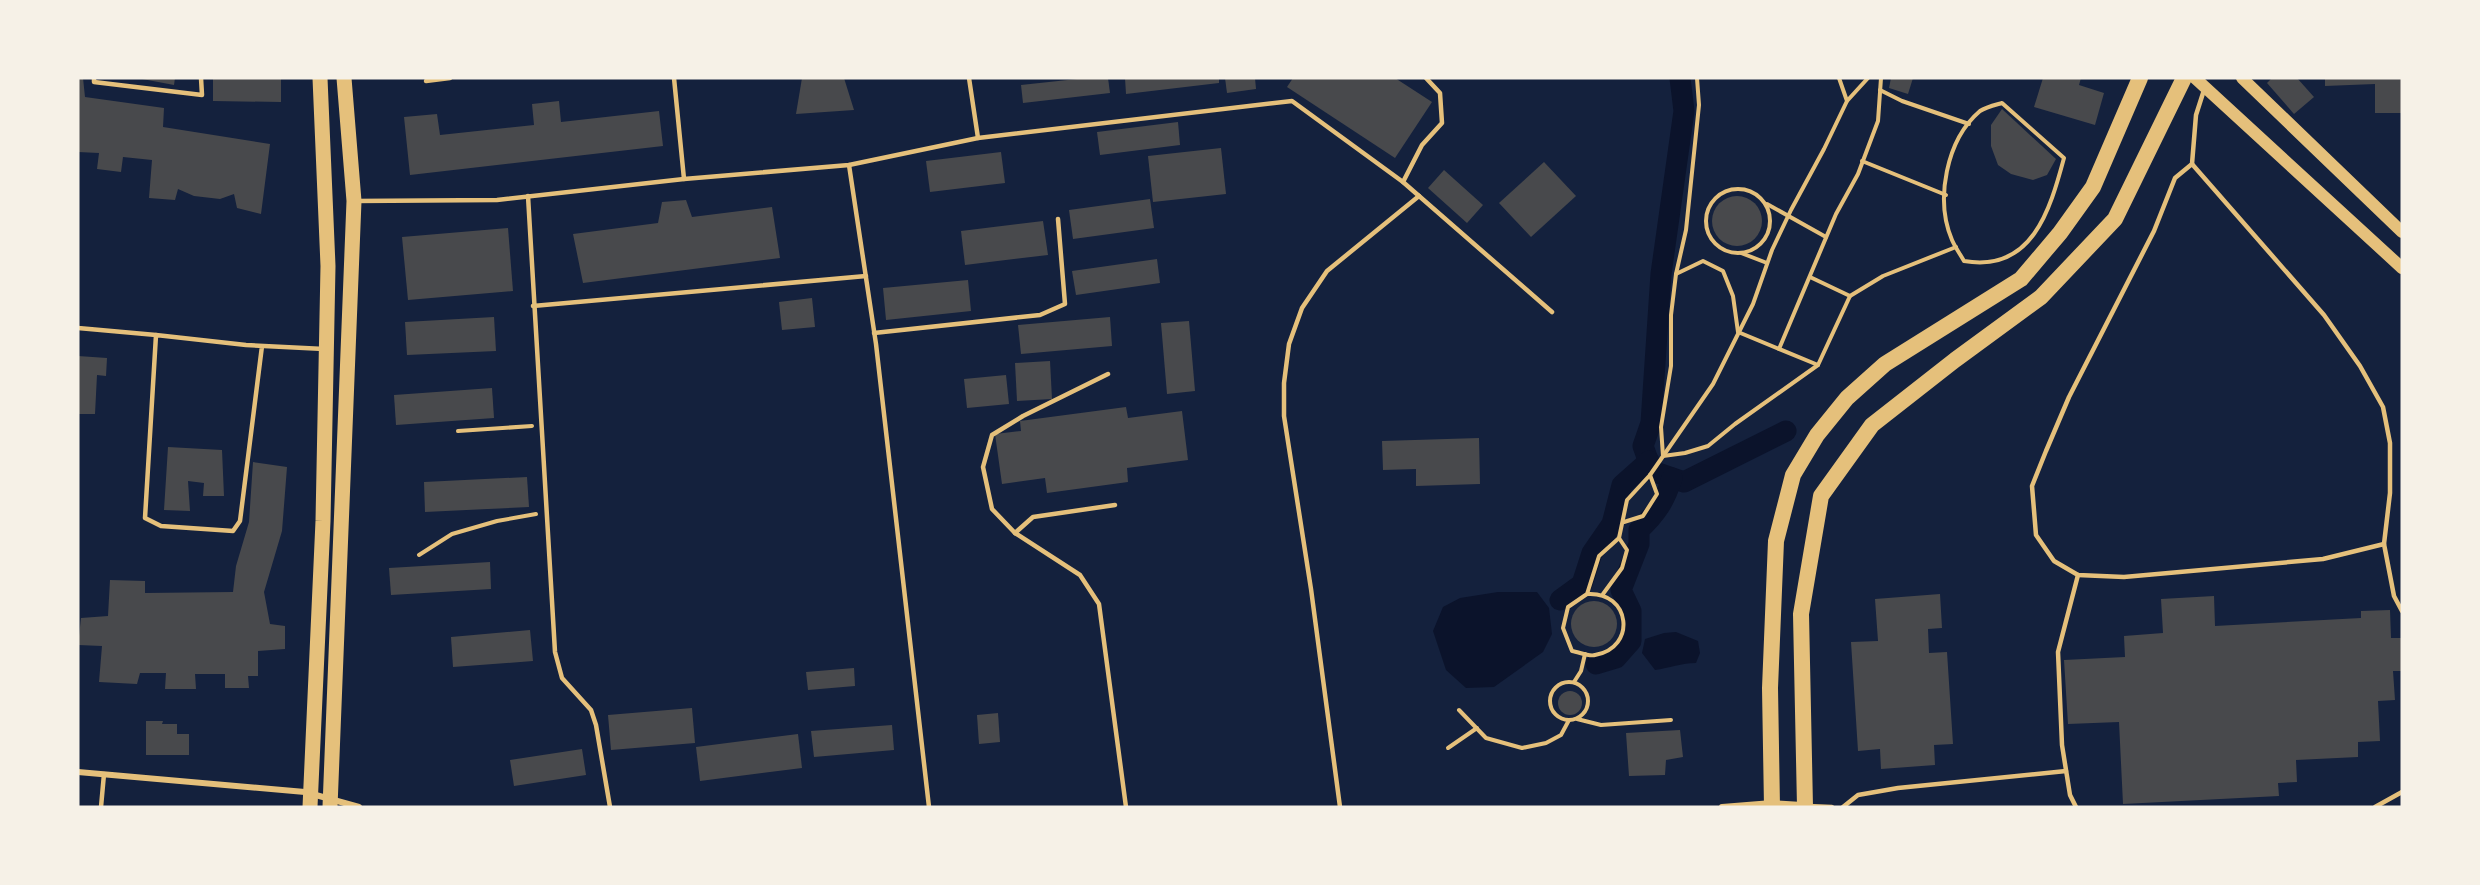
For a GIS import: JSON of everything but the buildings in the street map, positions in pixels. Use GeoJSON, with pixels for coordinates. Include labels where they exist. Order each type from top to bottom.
{"type":"FeatureCollection","features":[{"type":"Feature","properties":{"kind":"highway"},"geometry":{"type":"LineString","coordinates":[[1772,805],[1770,688],[1776,541],[1793,475],[1817,435],[1847,398],[1885,364],[2021,279],[2060,233],[2093,187],[2140,78]]}},
{"type":"Feature","properties":{"kind":"highway"},"geometry":{"type":"LineString","coordinates":[[1805,806],[1801,614],[1821,496],[1872,425],[2041,297],[2115,219],[2184,78]]}},
{"type":"Feature","properties":{"kind":"main road"},"geometry":{"type":"LineString","coordinates":[[310,801],[323,521],[327,349],[328,266],[320,78]]}},
{"type":"Feature","properties":{"kind":"main road"},"geometry":{"type":"LineString","coordinates":[[330,804],[354,201],[344,78]]}},
{"type":"Feature","properties":{"kind":"main road"},"geometry":{"type":"LineString","coordinates":[[2242,78],[2402,232]]}},
{"type":"Feature","properties":{"kind":"main road"},"geometry":{"type":"LineString","coordinates":[[2200,81],[2402,268]]}},
{"type":"Feature","properties":{"kind":"street"},"geometry":{"type":"LineString","coordinates":[[78,772],[305,792],[310,801],[359,807]]}},
{"type":"Feature","properties":{"kind":"street"},"geometry":{"type":"LineString","coordinates":[[1722,807],[1805,806]]}},
{"type":"Feature","properties":{"kind":"lane"},"geometry":{"type":"LineString","coordinates":[[94,78],[94,82],[202,95],[201,78]]}},
{"type":"Feature","properties":{"kind":"lane"},"geometry":{"type":"LineString","coordinates":[[426,81],[450,78]]}},
{"type":"Feature","properties":{"kind":"lane"},"geometry":{"type":"LineString","coordinates":[[674,78],[684,180]]}},
{"type":"Feature","properties":{"kind":"lane"},"geometry":{"type":"LineString","coordinates":[[969,78],[978,138]]}},
{"type":"Feature","properties":{"kind":"lane"},"geometry":{"type":"LineString","coordinates":[[1403,182],[1422,146],[1442,123],[1440,93],[1426,78]]}},
{"type":"Feature","properties":{"kind":"lane"},"geometry":{"type":"LineString","coordinates":[[2200,81],[2192,164],[2324,315],[2360,366],[2383,407],[2390,443],[2390,493],[2384,544],[2394,596],[2402,611]]}},
{"type":"Feature","properties":{"kind":"lane"},"geometry":{"type":"LineString","coordinates":[[354,201],[497,200],[849,165],[978,138],[1292,101],[1403,182],[1552,312]]}},
{"type":"Feature","properties":{"kind":"lane"},"geometry":{"type":"LineString","coordinates":[[2192,164],[2175,178],[2154,231],[2069,397],[2032,486],[2036,535],[2054,561],[2078,575],[2124,577],[2323,559],[2384,544]]}},
{"type":"Feature","properties":{"kind":"lane"},"geometry":{"type":"LineString","coordinates":[[849,165],[874,333],[929,807]]}},
{"type":"Feature","properties":{"kind":"lane"},"geometry":{"type":"LineString","coordinates":[[528,196],[555,652],[562,678],[591,710],[596,725],[610,807]]}},
{"type":"Feature","properties":{"kind":"lane"},"geometry":{"type":"LineString","coordinates":[[1340,807],[1311,589],[1284,416],[1284,383],[1290,344],[1302,308],[1327,271],[1419,196]]}},
{"type":"Feature","properties":{"kind":"lane"},"geometry":{"type":"LineString","coordinates":[[874,333],[1040,315],[1065,304],[1058,219]]}},
{"type":"Feature","properties":{"kind":"lane"},"geometry":{"type":"LineString","coordinates":[[533,306],[866,276]]}},
{"type":"Feature","properties":{"kind":"lane"},"geometry":{"type":"LineString","coordinates":[[78,328],[262,346],[327,349]]}},
{"type":"Feature","properties":{"kind":"lane"},"geometry":{"type":"LineString","coordinates":[[156,336],[145,518],[161,526],[233,531],[240,521],[262,346]]}},
{"type":"Feature","properties":{"kind":"lane"},"geometry":{"type":"LineString","coordinates":[[1108,374],[1023,416],[992,435],[983,467],[992,509],[1015,533],[1080,575],[1099,604],[1126,807]]}},
{"type":"Feature","properties":{"kind":"lane"},"geometry":{"type":"LineString","coordinates":[[1015,533],[1033,518],[1115,505]]}},
{"type":"Feature","properties":{"kind":"lane"},"geometry":{"type":"LineString","coordinates":[[2076,807],[2070,795],[2062,746],[2058,652],[2078,575]]}},
{"type":"Feature","properties":{"kind":"lane"},"geometry":{"type":"LineString","coordinates":[[1843,807],[1858,795],[1898,788],[2066,771]]}},
{"type":"Feature","properties":{"kind":"lane"},"geometry":{"type":"LineString","coordinates":[[101,807],[104,774]]}},
{"type":"Feature","properties":{"kind":"lane"},"geometry":{"type":"LineString","coordinates":[[2375,807],[2402,792]]}},
{"type":"Feature","properties":{"kind":"lane"},"geometry":{"type":"LineString","coordinates":[[1805,806],[1832,807]]}},
{"type":"Feature","properties":{"kind":"path"},"geometry":{"type":"LineString","coordinates":[[1663,456],[1661,427],[1671,366],[1671,315],[1676,274],[1686,231],[1699,105],[1697,78]]}},
{"type":"Feature","properties":{"kind":"path"},"geometry":{"type":"LineString","coordinates":[[1839,78],[1847,101]]}},
{"type":"Feature","properties":{"kind":"path"},"geometry":{"type":"LineString","coordinates":[[1587,594],[1599,556],[1619,538],[1628,500],[1650,475],[1713,384],[1753,304],[1767,263],[1788,217],[1847,101],[1868,78]]}},
{"type":"Feature","properties":{"kind":"path"},"geometry":{"type":"LineString","coordinates":[[1779,349],[1826,237],[1863,161],[1878,121],[1881,78]]}},
{"type":"Feature","properties":{"kind":"path"},"geometry":{"type":"LineString","coordinates":[[1880,90],[1902,101],[1969,124]]}},
{"type":"Feature","properties":{"kind":"path"},"geometry":{"type":"LineString","coordinates":[[2002,103],[2064,158],[2049,208],[2033,237],[2014,255],[1982,264],[1964,261],[1952,239],[1945,208],[1947,170],[1960,134],[1969,124],[1982,109],[2002,103]]}},
{"type":"Feature","properties":{"kind":"path"},"geometry":{"type":"LineString","coordinates":[[1863,161],[1946,195]]}},
{"type":"Feature","properties":{"kind":"path"},"geometry":{"type":"LineString","coordinates":[[1767,263],[1741,253],[1725,251],[1710,239],[1705,220],[1710,203],[1723,191],[1732,189],[1750,191],[1788,217],[1826,237]]}},
{"type":"Feature","properties":{"kind":"path"},"geometry":{"type":"LineString","coordinates":[[1741,253],[1758,247],[1769,231],[1769,211],[1764,201]]}},
{"type":"Feature","properties":{"kind":"path"},"geometry":{"type":"LineString","coordinates":[[1663,456],[1685,453],[1708,446],[1818,365],[1850,296],[1883,276],[1956,247]]}},
{"type":"Feature","properties":{"kind":"path"},"geometry":{"type":"LineString","coordinates":[[1676,274],[1703,261],[1723,271],[1733,296],[1738,332]]}},
{"type":"Feature","properties":{"kind":"path"},"geometry":{"type":"LineString","coordinates":[[1810,277],[1850,296]]}},
{"type":"Feature","properties":{"kind":"path"},"geometry":{"type":"LineString","coordinates":[[1738,332],[1818,365]]}},
{"type":"Feature","properties":{"kind":"path"},"geometry":{"type":"LineString","coordinates":[[458,431],[540,425]]}},
{"type":"Feature","properties":{"kind":"path"},"geometry":{"type":"LineString","coordinates":[[1624,522],[1643,516],[1658,494],[1650,475]]}},
{"type":"Feature","properties":{"kind":"path"},"geometry":{"type":"LineString","coordinates":[[419,555],[452,534],[497,520],[546,512]]}},
{"type":"Feature","properties":{"kind":"path"},"geometry":{"type":"LineString","coordinates":[[1603,595],[1622,568],[1627,550],[1619,538]]}},
{"type":"Feature","properties":{"kind":"path"},"geometry":{"type":"LineString","coordinates":[[1587,594],[1603,595],[1613,600],[1622,612],[1623,633],[1615,648],[1594,656],[1572,651],[1563,628],[1568,607],[1587,594]]}},
{"type":"Feature","properties":{"kind":"path"},"geometry":{"type":"LineString","coordinates":[[1574,682],[1581,671],[1585,654]]}},
{"type":"Feature","properties":{"kind":"path"},"geometry":{"type":"LineString","coordinates":[[1574,682],[1585,690],[1588,703],[1582,714],[1575,718],[1569,720],[1561,718],[1552,710],[1551,696],[1560,684],[1574,682]]}},
{"type":"Feature","properties":{"kind":"path"},"geometry":{"type":"LineString","coordinates":[[1459,710],[1486,738],[1522,748],[1546,743],[1561,735],[1569,720]]}},
{"type":"Feature","properties":{"kind":"path"},"geometry":{"type":"LineString","coordinates":[[1575,718],[1601,725],[1671,720]]}},
{"type":"Feature","properties":{"kind":"path"},"geometry":{"type":"LineString","coordinates":[[1448,748],[1477,728]]}},
{"type":"Feature","properties":{"kind":"water"},"geometry":{"type":"Polygon","coordinates":[[[1498,592],[1537,592],[1549,608],[1552,634],[1543,652],[1494,687],[1466,688],[1446,670],[1433,631],[1443,607],[1460,598],[1498,592]]]}},
{"type":"Feature","properties":{"kind":"water"},"geometry":{"type":"Polygon","coordinates":[[[1676,632],[1698,641],[1700,653],[1696,663],[1655,670],[1642,653],[1645,639],[1676,632]]]}},
{"type":"Feature","properties":{"kind":"waterway"},"geometry":{"type":"LineString","coordinates":[[1680,78],[1684,111],[1661,274],[1651,423],[1643,446],[1652,471],[1684,482],[1786,431]]}},
{"type":"Feature","properties":{"kind":"waterway"},"geometry":{"type":"LineString","coordinates":[[1560,600],[1582,584],[1592,553],[1612,524],[1622,485],[1649,461]]}},
{"type":"Feature","properties":{"kind":"waterway"},"geometry":{"type":"LineString","coordinates":[[1596,664],[1616,658],[1631,641],[1631,611],[1621,590],[1639,544],[1639,530],[1659,507],[1672,478]]}}]}
